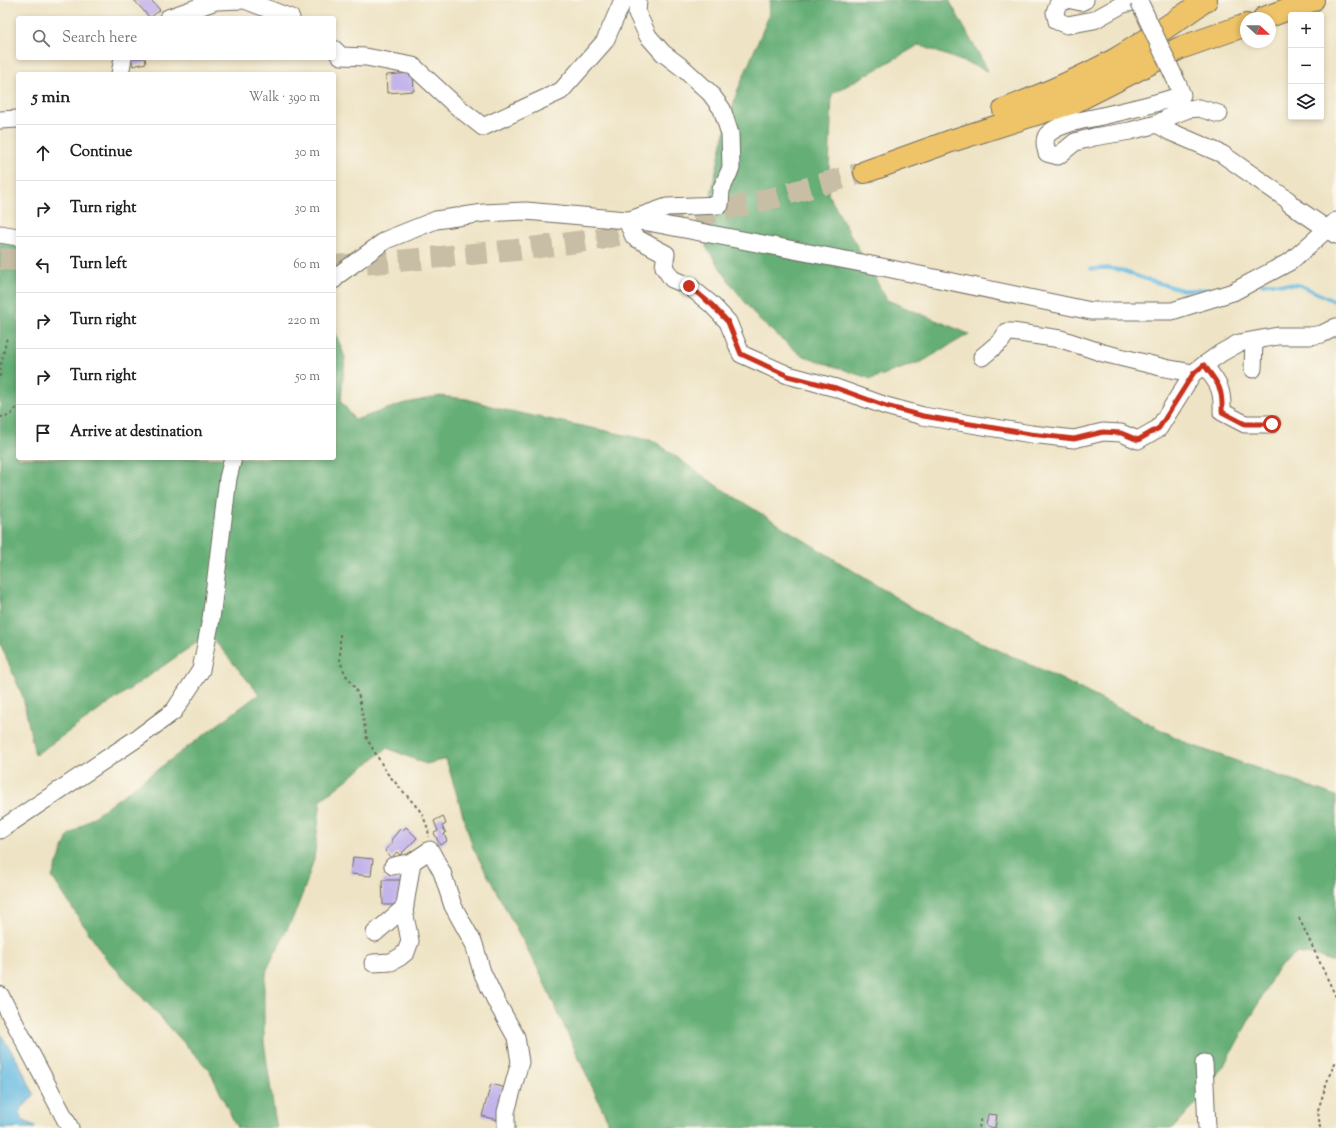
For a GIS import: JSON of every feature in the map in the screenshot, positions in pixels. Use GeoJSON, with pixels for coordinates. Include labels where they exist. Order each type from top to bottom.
{"type":"FeatureCollection","features":[{"type":"Feature","properties":{"kind":"highway"},"geometry":{"type":"LineString","coordinates":[[952,141],[999,112],[1057,89],[1117,58],[1164,29],[1206,0]]}},
{"type":"Feature","properties":{"kind":"highway"},"geometry":{"type":"LineString","coordinates":[[1276,14],[1313,0]]}},
{"type":"Feature","properties":{"kind":"highway"},"geometry":{"type":"LineString","coordinates":[[865,172],[952,141],[1074,102],[1180,48],[1240,27]]}},
{"type":"Feature","properties":{"kind":"street"},"geometry":{"type":"LineString","coordinates":[[174,16],[216,1],[245,0],[287,16]]}},
{"type":"Feature","properties":{"kind":"street"},"geometry":{"type":"LineString","coordinates":[[336,51],[341,56],[366,58],[413,66],[454,104],[483,127],[561,91],[605,41],[623,0]]}},
{"type":"Feature","properties":{"kind":"street"},"geometry":{"type":"LineString","coordinates":[[627,221],[667,207],[720,205],[721,190],[731,168],[730,134],[722,109],[710,93],[684,69],[663,53],[648,36],[637,13],[638,0]]}},
{"type":"Feature","properties":{"kind":"street"},"geometry":{"type":"LineString","coordinates":[[1067,0],[1058,4],[1055,12],[1057,21],[1067,25],[1094,20],[1123,4],[1139,1],[1182,95],[1057,128],[1048,134],[1044,144],[1046,153],[1058,156],[1075,142],[1157,124],[1188,109],[1199,108],[1219,114]]}},
{"type":"Feature","properties":{"kind":"street"},"geometry":{"type":"LineString","coordinates":[[1072,0],[1081,2],[1085,0]]}},
{"type":"Feature","properties":{"kind":"street"},"geometry":{"type":"LineString","coordinates":[[120,72],[122,60]]}},
{"type":"Feature","properties":{"kind":"street"},"geometry":{"type":"LineString","coordinates":[[0,120],[16,119]]}},
{"type":"Feature","properties":{"kind":"street"},"geometry":{"type":"LineString","coordinates":[[336,278],[386,240],[436,220],[484,213],[526,211],[648,222],[882,267],[1091,310],[1172,311],[1233,292],[1291,261],[1333,229],[1222,154],[1157,124]]}},
{"type":"Feature","properties":{"kind":"street"},"geometry":{"type":"LineString","coordinates":[[627,221],[634,237],[666,254],[664,267],[672,279],[689,286],[712,305],[728,322],[741,354],[788,376],[836,388],[886,406],[923,416],[1030,434],[1074,439],[1103,432],[1121,433],[1138,440],[1159,428],[1199,369],[1239,343],[1278,336],[1310,336],[1322,334],[1336,327]]}},
{"type":"Feature","properties":{"kind":"street"},"geometry":{"type":"LineString","coordinates":[[0,234],[16,237]]}},
{"type":"Feature","properties":{"kind":"street"},"geometry":{"type":"LineString","coordinates":[[982,357],[1001,341],[1007,332],[1012,332],[1061,339],[1103,353],[1199,369],[1218,384],[1222,397],[1222,420],[1225,425],[1236,433]]}},
{"type":"Feature","properties":{"kind":"street"},"geometry":{"type":"LineString","coordinates":[[1254,341],[1254,369]]}},
{"type":"Feature","properties":{"kind":"street"},"geometry":{"type":"LineString","coordinates":[[1222,412],[1245,424],[1272,424]]}},
{"type":"Feature","properties":{"kind":"street"},"geometry":{"type":"LineString","coordinates":[[0,830],[139,737],[174,711],[201,670],[211,619],[228,478],[232,460]]}},
{"type":"Feature","properties":{"kind":"street"},"geometry":{"type":"LineString","coordinates":[[393,866],[412,862],[430,850],[442,872],[452,906],[474,944],[482,972],[516,1037],[520,1062],[506,1112],[509,1126]]}},
{"type":"Feature","properties":{"kind":"street"},"geometry":{"type":"LineString","coordinates":[[373,963],[391,962],[400,958],[406,952],[410,941],[404,911],[412,862]]}},
{"type":"Feature","properties":{"kind":"street"},"geometry":{"type":"LineString","coordinates":[[375,933],[405,907]]}},
{"type":"Feature","properties":{"kind":"street"},"geometry":{"type":"LineString","coordinates":[[0,995],[70,1128]]}},
{"type":"Feature","properties":{"kind":"street"},"geometry":{"type":"LineString","coordinates":[[1204,1063],[1207,1128]]}},
{"type":"Feature","properties":{"kind":"path"},"geometry":{"type":"LineString","coordinates":[[0,377],[0,365],[7,337]]}},
{"type":"Feature","properties":{"kind":"path"},"geometry":{"type":"LineString","coordinates":[[0,416],[4,418],[11,414],[16,408]]}},
{"type":"Feature","properties":{"kind":"path"},"geometry":{"type":"LineString","coordinates":[[340,634],[340,661],[345,674],[355,688],[359,697],[367,739],[387,773],[422,813],[428,828],[430,850]]}},
{"type":"Feature","properties":{"kind":"path"},"geometry":{"type":"LineString","coordinates":[[1299,918],[1336,997]]}},
{"type":"Feature","properties":{"kind":"path"},"geometry":{"type":"LineString","coordinates":[[1320,1128],[1318,1110],[1329,1076],[1336,1061]]}},
{"type":"Feature","properties":{"kind":"path"},"geometry":{"type":"LineString","coordinates":[[979,1128],[981,1117]]}},
{"type":"Feature","properties":{"kind":"green space"},"geometry":{"type":"Polygon","coordinates":[[[770,0],[949,0],[988,71],[919,45],[832,94],[828,194],[887,300],[969,334],[923,361],[871,379],[801,355],[759,320],[731,284],[706,247],[712,190],[722,143],[737,92],[768,18],[770,0]]]}},
{"type":"Feature","properties":{"kind":"green space"},"geometry":{"type":"Polygon","coordinates":[[[16,233],[16,460],[336,460],[336,335],[345,357],[341,401],[355,420],[402,404],[440,396],[467,399],[505,410],[654,441],[717,486],[932,620],[1053,675],[1191,745],[1336,796],[1336,963],[1317,956],[1296,953],[1277,969],[1229,1057],[1201,1098],[1173,1128],[611,1128],[537,967],[473,848],[446,759],[426,764],[387,748],[321,800],[314,859],[295,913],[267,969],[264,988],[264,1042],[277,1128],[237,1128],[210,1071],[104,956],[52,877],[68,836],[259,694],[209,634],[35,755],[23,697],[0,643],[0,243],[16,233]]]}},
{"type":"Feature","properties":{"kind":"water"},"geometry":{"type":"Polygon","coordinates":[[[0,1033],[20,1065],[34,1095],[20,1110],[22,1120],[35,1126],[35,1128],[0,1128],[0,1033]]]}},
{"type":"Feature","properties":{"kind":"building"},"geometry":{"type":"Polygon","coordinates":[[[134,0],[151,0],[160,10],[152,16],[148,16],[134,0]]]}},
{"type":"Feature","properties":{"kind":"building"},"geometry":{"type":"Polygon","coordinates":[[[132,60],[145,60],[146,63],[133,66],[132,60]]]}},
{"type":"Feature","properties":{"kind":"building"},"geometry":{"type":"Polygon","coordinates":[[[413,73],[414,91],[387,93],[386,75],[413,73]]]}},
{"type":"Feature","properties":{"kind":"building"},"geometry":{"type":"Polygon","coordinates":[[[443,816],[446,824],[442,826],[446,833],[444,834],[447,841],[440,845],[434,833],[438,831],[434,821],[443,816]]]}},
{"type":"Feature","properties":{"kind":"building"},"geometry":{"type":"Polygon","coordinates":[[[406,827],[417,838],[400,855],[397,852],[391,858],[385,851],[393,842],[391,840],[400,829],[402,831],[406,827]]]}},
{"type":"Feature","properties":{"kind":"building"},"geometry":{"type":"Polygon","coordinates":[[[353,857],[373,859],[371,876],[351,874],[353,857]]]}},
{"type":"Feature","properties":{"kind":"building"},"geometry":{"type":"Polygon","coordinates":[[[382,880],[402,880],[398,905],[383,905],[382,880]]]}},
{"type":"Feature","properties":{"kind":"building"},"geometry":{"type":"Polygon","coordinates":[[[491,1084],[506,1088],[497,1120],[482,1116],[491,1084]]]}},
{"type":"Feature","properties":{"kind":"building"},"geometry":{"type":"Polygon","coordinates":[[[988,1114],[997,1115],[995,1128],[986,1126],[988,1114]]]}},
{"type":"Feature","properties":{"kind":"waterway"},"geometry":{"type":"LineString","coordinates":[[1091,269],[1108,268],[1120,270],[1183,290],[1218,289]]}},
{"type":"Feature","properties":{"kind":"waterway"},"geometry":{"type":"LineString","coordinates":[[1262,284],[1271,283],[1300,285],[1336,302]]}},
{"type":"Feature","properties":{"kind":"tunnel"},"geometry":{"type":"LineString","coordinates":[[336,266],[516,250],[600,239],[769,199],[865,172]]}},
{"type":"Feature","properties":{"kind":"tunnel"},"geometry":{"type":"LineString","coordinates":[[0,259],[16,260]]}},
{"type":"Feature","properties":{"kind":"route"},"geometry":{"type":"LineString","coordinates":[[689,286],[712,305],[728,322],[741,354],[788,376],[836,388],[886,406],[923,416],[1030,434],[1074,439],[1103,432],[1121,433],[1138,440],[1159,428],[1193,374],[1204,365],[1218,384],[1222,397],[1222,412],[1245,424],[1272,424]]}}]}
